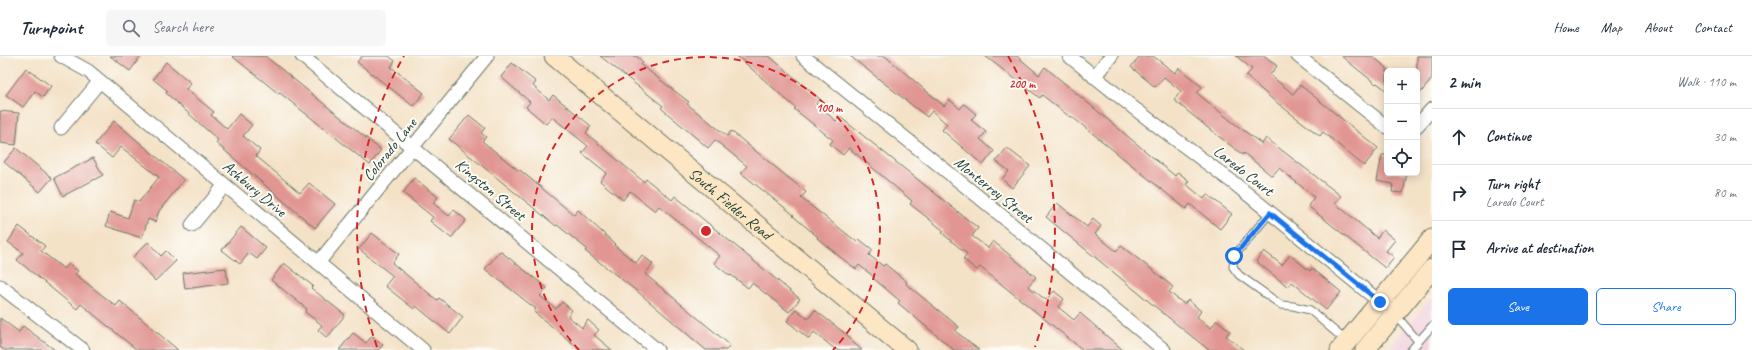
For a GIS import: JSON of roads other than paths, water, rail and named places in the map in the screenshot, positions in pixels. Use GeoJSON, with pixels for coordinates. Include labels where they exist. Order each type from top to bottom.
{"type":"FeatureCollection","features":[{"type":"Feature","properties":{"kind":"street","name":"Ashbury Drive"},"geometry":{"type":"LineString","coordinates":[[61,56],[83,68],[100,81],[423,350]]}},
{"type":"Feature","properties":{"kind":"street","name":"Kingston Street"},"geometry":{"type":"LineString","coordinates":[[302,56],[413,146],[657,350]]}},
{"type":"Feature","properties":{"kind":"street","name":"Colorado Lane"},"geometry":{"type":"LineString","coordinates":[[318,262],[487,56]]}},
{"type":"Feature","properties":{"kind":"street","name":"South Fielder Road"},"geometry":{"type":"LineString","coordinates":[[554,56],[907,350]]}},
{"type":"Feature","properties":{"kind":"street","name":"Monterrey Street"},"geometry":{"type":"LineString","coordinates":[[802,56],[980,198],[1164,350]]}},
{"type":"Feature","properties":{"kind":"street","name":"Laredo Court"},"geometry":{"type":"LineString","coordinates":[[1069,56],[1135,110],[1235,184],[1395,314]]}},
{"type":"Feature","properties":{"kind":"street"},"geometry":{"type":"LineString","coordinates":[[1094,76],[1111,56]]}},
{"type":"Feature","properties":{"kind":"street"},"geometry":{"type":"LineString","coordinates":[[1298,56],[1384,126]]}},
{"type":"Feature","properties":{"kind":"street"},"geometry":{"type":"LineString","coordinates":[[61,128],[100,81]]}},
{"type":"Feature","properties":{"kind":"street"},"geometry":{"type":"LineString","coordinates":[[1420,123],[1432,109]]}},
{"type":"Feature","properties":{"kind":"street"},"geometry":{"type":"LineString","coordinates":[[192,226],[225,185]]}},
{"type":"Feature","properties":{"kind":"street"},"geometry":{"type":"LineString","coordinates":[[1344,346],[1432,239]]}},
{"type":"Feature","properties":{"kind":"street"},"geometry":{"type":"LineString","coordinates":[[1365,350],[1432,269]]}},
{"type":"Feature","properties":{"kind":"street"},"geometry":{"type":"LineString","coordinates":[[0,286],[83,350]]}},
{"type":"Feature","properties":{"kind":"lane"},"geometry":{"type":"LineString","coordinates":[[1270,213],[1234,256],[1233,267],[1239,275],[1281,305],[1310,310],[1344,346]]}},
{"type":"Feature","properties":{"kind":"lane"},"geometry":{"type":"LineString","coordinates":[[1395,314],[1418,341]]}},
{"type":"Feature","properties":{"kind":"lane"},"geometry":{"type":"LineString","coordinates":[[1411,350],[1432,326]]}}]}
